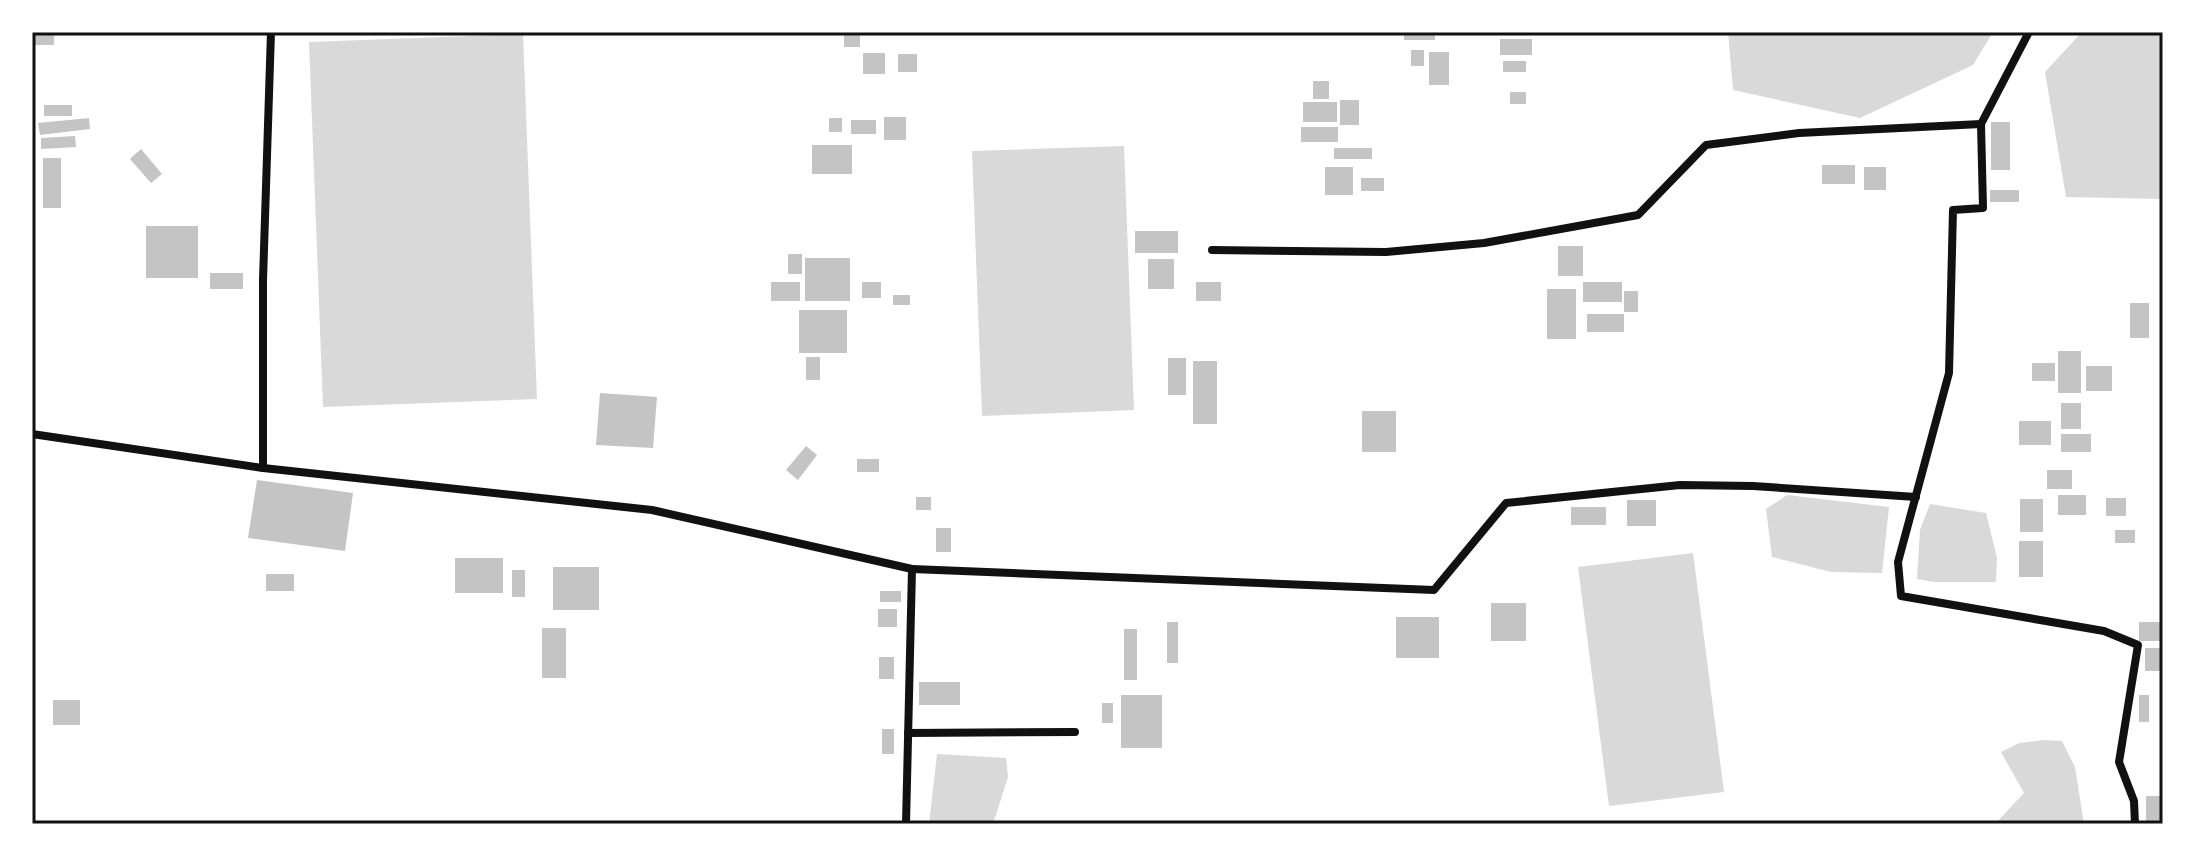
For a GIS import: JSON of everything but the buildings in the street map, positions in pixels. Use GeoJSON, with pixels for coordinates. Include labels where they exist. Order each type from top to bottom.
{"type":"FeatureCollection","features":[{"type":"Feature","properties":{"kind":"street"},"geometry":{"type":"LineString","coordinates":[[263,468],[263,280],[271,32]]}},
{"type":"Feature","properties":{"kind":"street"},"geometry":{"type":"LineString","coordinates":[[2029,32],[1981,124],[1983,208],[1953,210],[1949,373],[1898,562],[1901,596],[2104,631],[2138,645],[2119,762],[2134,801],[2135,824]]}},
{"type":"Feature","properties":{"kind":"street"},"geometry":{"type":"LineString","coordinates":[[1212,250],[1386,252],[1484,243],[1638,215],[1706,145],[1799,133],[1981,124]]}},
{"type":"Feature","properties":{"kind":"street"},"geometry":{"type":"LineString","coordinates":[[32,434],[263,468],[652,510],[912,569],[1434,590],[1506,503],[1680,485],[1916,497]]}},
{"type":"Feature","properties":{"kind":"street"},"geometry":{"type":"LineString","coordinates":[[906,824],[912,569]]}},
{"type":"Feature","properties":{"kind":"street"},"geometry":{"type":"LineString","coordinates":[[908,733],[1075,732]]}},
{"type":"Feature","properties":{"kind":"shaded area"},"geometry":{"type":"Polygon","coordinates":[[[1728,32],[1993,32],[1973,65],[1860,118],[1733,90],[1728,32]]]}},
{"type":"Feature","properties":{"kind":"shaded area"},"geometry":{"type":"Polygon","coordinates":[[[2082,32],[2163,32],[2163,199],[2066,197],[2045,72],[2082,32]]]}},
{"type":"Feature","properties":{"kind":"shaded area"},"geometry":{"type":"Polygon","coordinates":[[[523,34],[537,399],[323,407],[309,42],[523,34]]]}},
{"type":"Feature","properties":{"kind":"shaded area"},"geometry":{"type":"Polygon","coordinates":[[[1124,146],[1134,410],[982,416],[972,151],[1124,146]]]}},
{"type":"Feature","properties":{"kind":"shaded area"},"geometry":{"type":"Polygon","coordinates":[[[1787,495],[1889,507],[1882,573],[1831,572],[1772,557],[1766,509],[1787,495]]]}},
{"type":"Feature","properties":{"kind":"shaded area"},"geometry":{"type":"Polygon","coordinates":[[[1930,504],[1986,513],[1997,558],[1996,582],[1917,579],[1920,530],[1930,504]]]}},
{"type":"Feature","properties":{"kind":"shaded area"},"geometry":{"type":"Polygon","coordinates":[[[1693,553],[1724,792],[1609,806],[1578,567],[1693,553]]]}},
{"type":"Feature","properties":{"kind":"shaded area"},"geometry":{"type":"Polygon","coordinates":[[[2062,741],[2075,767],[2084,824],[1995,824],[2024,793],[2001,752],[2019,743],[2062,741]]]}},
{"type":"Feature","properties":{"kind":"shaded area"},"geometry":{"type":"Polygon","coordinates":[[[937,754],[1006,758],[1008,777],[993,824],[929,824],[937,754]]]}}]}
